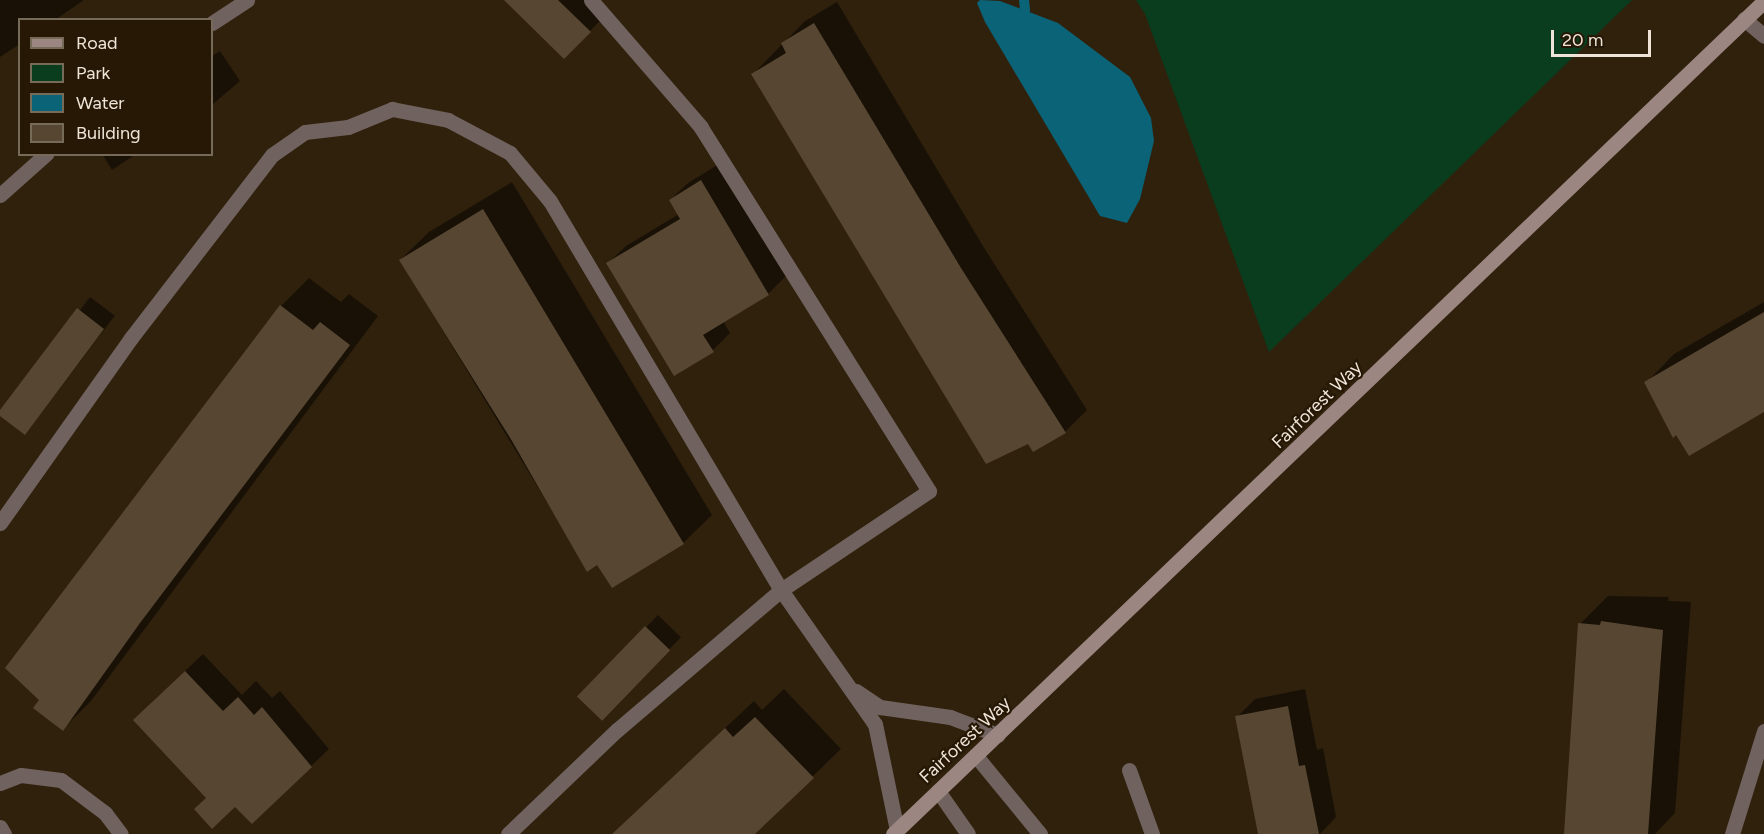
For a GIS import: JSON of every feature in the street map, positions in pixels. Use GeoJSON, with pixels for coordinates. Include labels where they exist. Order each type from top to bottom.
{"type":"FeatureCollection","features":[{"type":"Feature","properties":{"kind":"main road","name":"Fairforest Way"},"geometry":{"type":"LineString","coordinates":[[895,832],[1764,1]]}},
{"type":"Feature","properties":{"kind":"street"},"geometry":{"type":"LineString","coordinates":[[213,22],[247,0]]}},
{"type":"Feature","properties":{"kind":"street"},"geometry":{"type":"LineString","coordinates":[[508,834],[617,730],[781,590],[929,491],[701,127],[591,0]]}},
{"type":"Feature","properties":{"kind":"street"},"geometry":{"type":"LineString","coordinates":[[1744,19],[1764,36]]}},
{"type":"Feature","properties":{"kind":"street"},"geometry":{"type":"LineString","coordinates":[[0,523],[131,338],[272,155],[305,132],[348,127],[392,109],[448,120],[510,153],[550,201],[781,590],[875,724],[895,832]]}},
{"type":"Feature","properties":{"kind":"street"},"geometry":{"type":"LineString","coordinates":[[0,195],[44,156]]}},
{"type":"Feature","properties":{"kind":"street"},"geometry":{"type":"LineString","coordinates":[[849,686],[880,707],[950,717],[998,735]]}},
{"type":"Feature","properties":{"kind":"street"},"geometry":{"type":"LineString","coordinates":[[1732,834],[1764,731]]}},
{"type":"Feature","properties":{"kind":"street"},"geometry":{"type":"LineString","coordinates":[[976,756],[1040,834]]}},
{"type":"Feature","properties":{"kind":"street"},"geometry":{"type":"LineString","coordinates":[[1129,770],[1152,834]]}},
{"type":"Feature","properties":{"kind":"street"},"geometry":{"type":"LineString","coordinates":[[0,783],[21,775],[61,780],[105,813],[121,834]]}},
{"type":"Feature","properties":{"kind":"street"},"geometry":{"type":"LineString","coordinates":[[938,791],[968,834]]}},
{"type":"Feature","properties":{"kind":"street"},"geometry":{"type":"LineString","coordinates":[[0,827],[4,834]]}},
{"type":"Feature","properties":{"kind":"green space"},"geometry":{"type":"Polygon","coordinates":[[[1136,0],[1632,0],[1269,352],[1145,14],[1136,0]]]}},
{"type":"Feature","properties":{"kind":"water"},"geometry":{"type":"Polygon","coordinates":[[[980,0],[1000,1],[1058,23],[1130,77],[1151,118],[1154,141],[1140,199],[1127,223],[1100,216],[985,22],[977,3],[980,0]]]}},
{"type":"Feature","properties":{"kind":"building"},"geometry":{"type":"Polygon","coordinates":[[[504,0],[558,0],[591,32],[564,59],[504,0]]]}},
{"type":"Feature","properties":{"kind":"building"},"geometry":{"type":"Polygon","coordinates":[[[814,23],[961,268],[1066,433],[1033,452],[1028,444],[986,464],[751,74],[786,53],[781,43],[814,23]]]}},
{"type":"Feature","properties":{"kind":"building"},"geometry":{"type":"Polygon","coordinates":[[[701,180],[769,295],[703,335],[714,352],[674,376],[606,263],[680,219],[669,200],[701,180]]]}},
{"type":"Feature","properties":{"kind":"building"},"geometry":{"type":"Polygon","coordinates":[[[483,209],[684,544],[612,588],[597,565],[587,572],[512,441],[399,260],[483,209]]]}},
{"type":"Feature","properties":{"kind":"building"},"geometry":{"type":"Polygon","coordinates":[[[280,305],[313,330],[320,322],[350,345],[140,623],[63,731],[33,708],[39,700],[5,668],[280,305]]]}},
{"type":"Feature","properties":{"kind":"building"},"geometry":{"type":"Polygon","coordinates":[[[77,308],[104,329],[25,435],[0,416],[0,410],[77,308]]]}},
{"type":"Feature","properties":{"kind":"building"},"geometry":{"type":"Polygon","coordinates":[[[1764,312],[1764,412],[1689,456],[1676,435],[1673,438],[1644,382],[1764,312]]]}},
{"type":"Feature","properties":{"kind":"building"},"geometry":{"type":"Polygon","coordinates":[[[1601,621],[1663,630],[1648,834],[1564,834],[1578,623],[1600,625],[1601,621]]]}},
{"type":"Feature","properties":{"kind":"building"},"geometry":{"type":"Polygon","coordinates":[[[645,626],[670,650],[602,721],[577,696],[645,626]]]}},
{"type":"Feature","properties":{"kind":"building"},"geometry":{"type":"Polygon","coordinates":[[[185,671],[223,711],[238,697],[254,715],[262,707],[312,767],[252,824],[235,807],[212,829],[194,809],[206,798],[133,720],[185,671]]]}},
{"type":"Feature","properties":{"kind":"building"},"geometry":{"type":"Polygon","coordinates":[[[1288,706],[1299,766],[1305,765],[1319,834],[1258,834],[1235,716],[1288,706]]]}},
{"type":"Feature","properties":{"kind":"building"},"geometry":{"type":"Polygon","coordinates":[[[755,717],[814,778],[755,834],[612,834],[725,728],[733,737],[755,717]]]}},
{"type":"Feature","properties":{"kind":"waterway"},"geometry":{"type":"LineString","coordinates":[[1024,0],[1025,10]]}}]}
